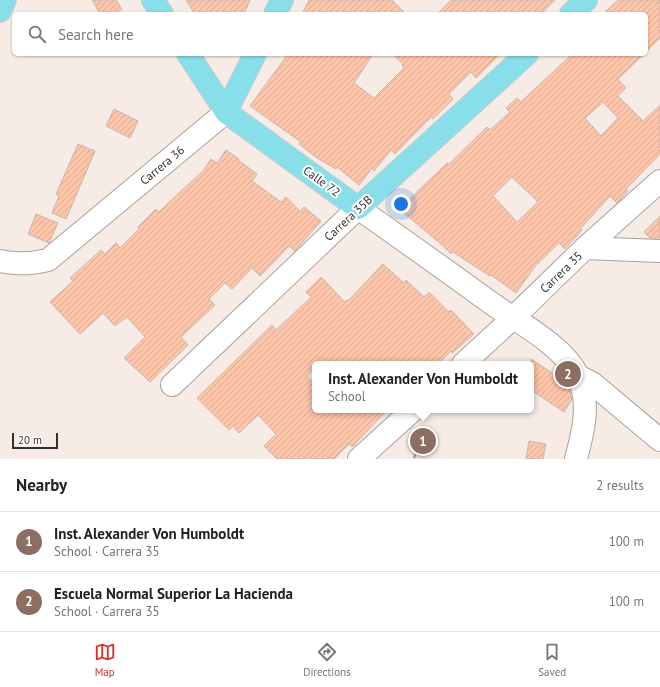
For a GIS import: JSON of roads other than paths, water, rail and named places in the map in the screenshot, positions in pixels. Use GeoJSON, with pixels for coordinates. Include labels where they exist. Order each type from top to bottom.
{"type":"FeatureCollection","features":[{"type":"Feature","properties":{"kind":"main road"},"geometry":{"type":"LineString","coordinates":[[0,11],[5,0]]}},
{"type":"Feature","properties":{"kind":"main road"},"geometry":{"type":"LineString","coordinates":[[153,0],[161,12]]}},
{"type":"Feature","properties":{"kind":"main road"},"geometry":{"type":"LineString","coordinates":[[276,12],[282,0]]}},
{"type":"Feature","properties":{"kind":"main road"},"geometry":{"type":"LineString","coordinates":[[573,12],[586,0]]}},
{"type":"Feature","properties":{"kind":"main road","name":"Calle 72"},"geometry":{"type":"LineString","coordinates":[[189,56],[226,112],[358,208]]}},
{"type":"Feature","properties":{"kind":"main road","name":"Carrera 36"},"geometry":{"type":"LineString","coordinates":[[226,112],[254,56]]}},
{"type":"Feature","properties":{"kind":"main road","name":"Carrera 35B"},"geometry":{"type":"LineString","coordinates":[[358,208],[525,56]]}},
{"type":"Feature","properties":{"kind":"street","name":"Carrera 36"},"geometry":{"type":"LineString","coordinates":[[0,261],[10,264],[30,264],[48,260],[226,112]]}},
{"type":"Feature","properties":{"kind":"street","name":"Carrera 35"},"geometry":{"type":"LineString","coordinates":[[466,361],[585,248],[660,181]]}},
{"type":"Feature","properties":{"kind":"street","name":"Calle 72"},"geometry":{"type":"LineString","coordinates":[[358,208],[513,318],[547,340],[568,361],[578,376]]}},
{"type":"Feature","properties":{"kind":"street","name":"Carrera 35B"},"geometry":{"type":"LineString","coordinates":[[172,385],[358,208]]}},
{"type":"Feature","properties":{"kind":"street"},"geometry":{"type":"LineString","coordinates":[[585,248],[660,251]]}},
{"type":"Feature","properties":{"kind":"street"},"geometry":{"type":"LineString","coordinates":[[578,376],[592,383],[660,440]]}},
{"type":"Feature","properties":{"kind":"street"},"geometry":{"type":"LineString","coordinates":[[576,459],[584,430],[585,401],[578,376]]}},
{"type":"Feature","properties":{"kind":"street"},"geometry":{"type":"LineString","coordinates":[[359,459],[410,413]]}},
{"type":"Feature","properties":{"kind":"place","name":"Escuela Normal Superior La Hacienda"},"geometry":{"type":"Point","coordinates":[568,374]}},
{"type":"Feature","properties":{"kind":"place","name":"Inst. Alexander Von Humboldt"},"geometry":{"type":"Point","coordinates":[423,441]}}]}
